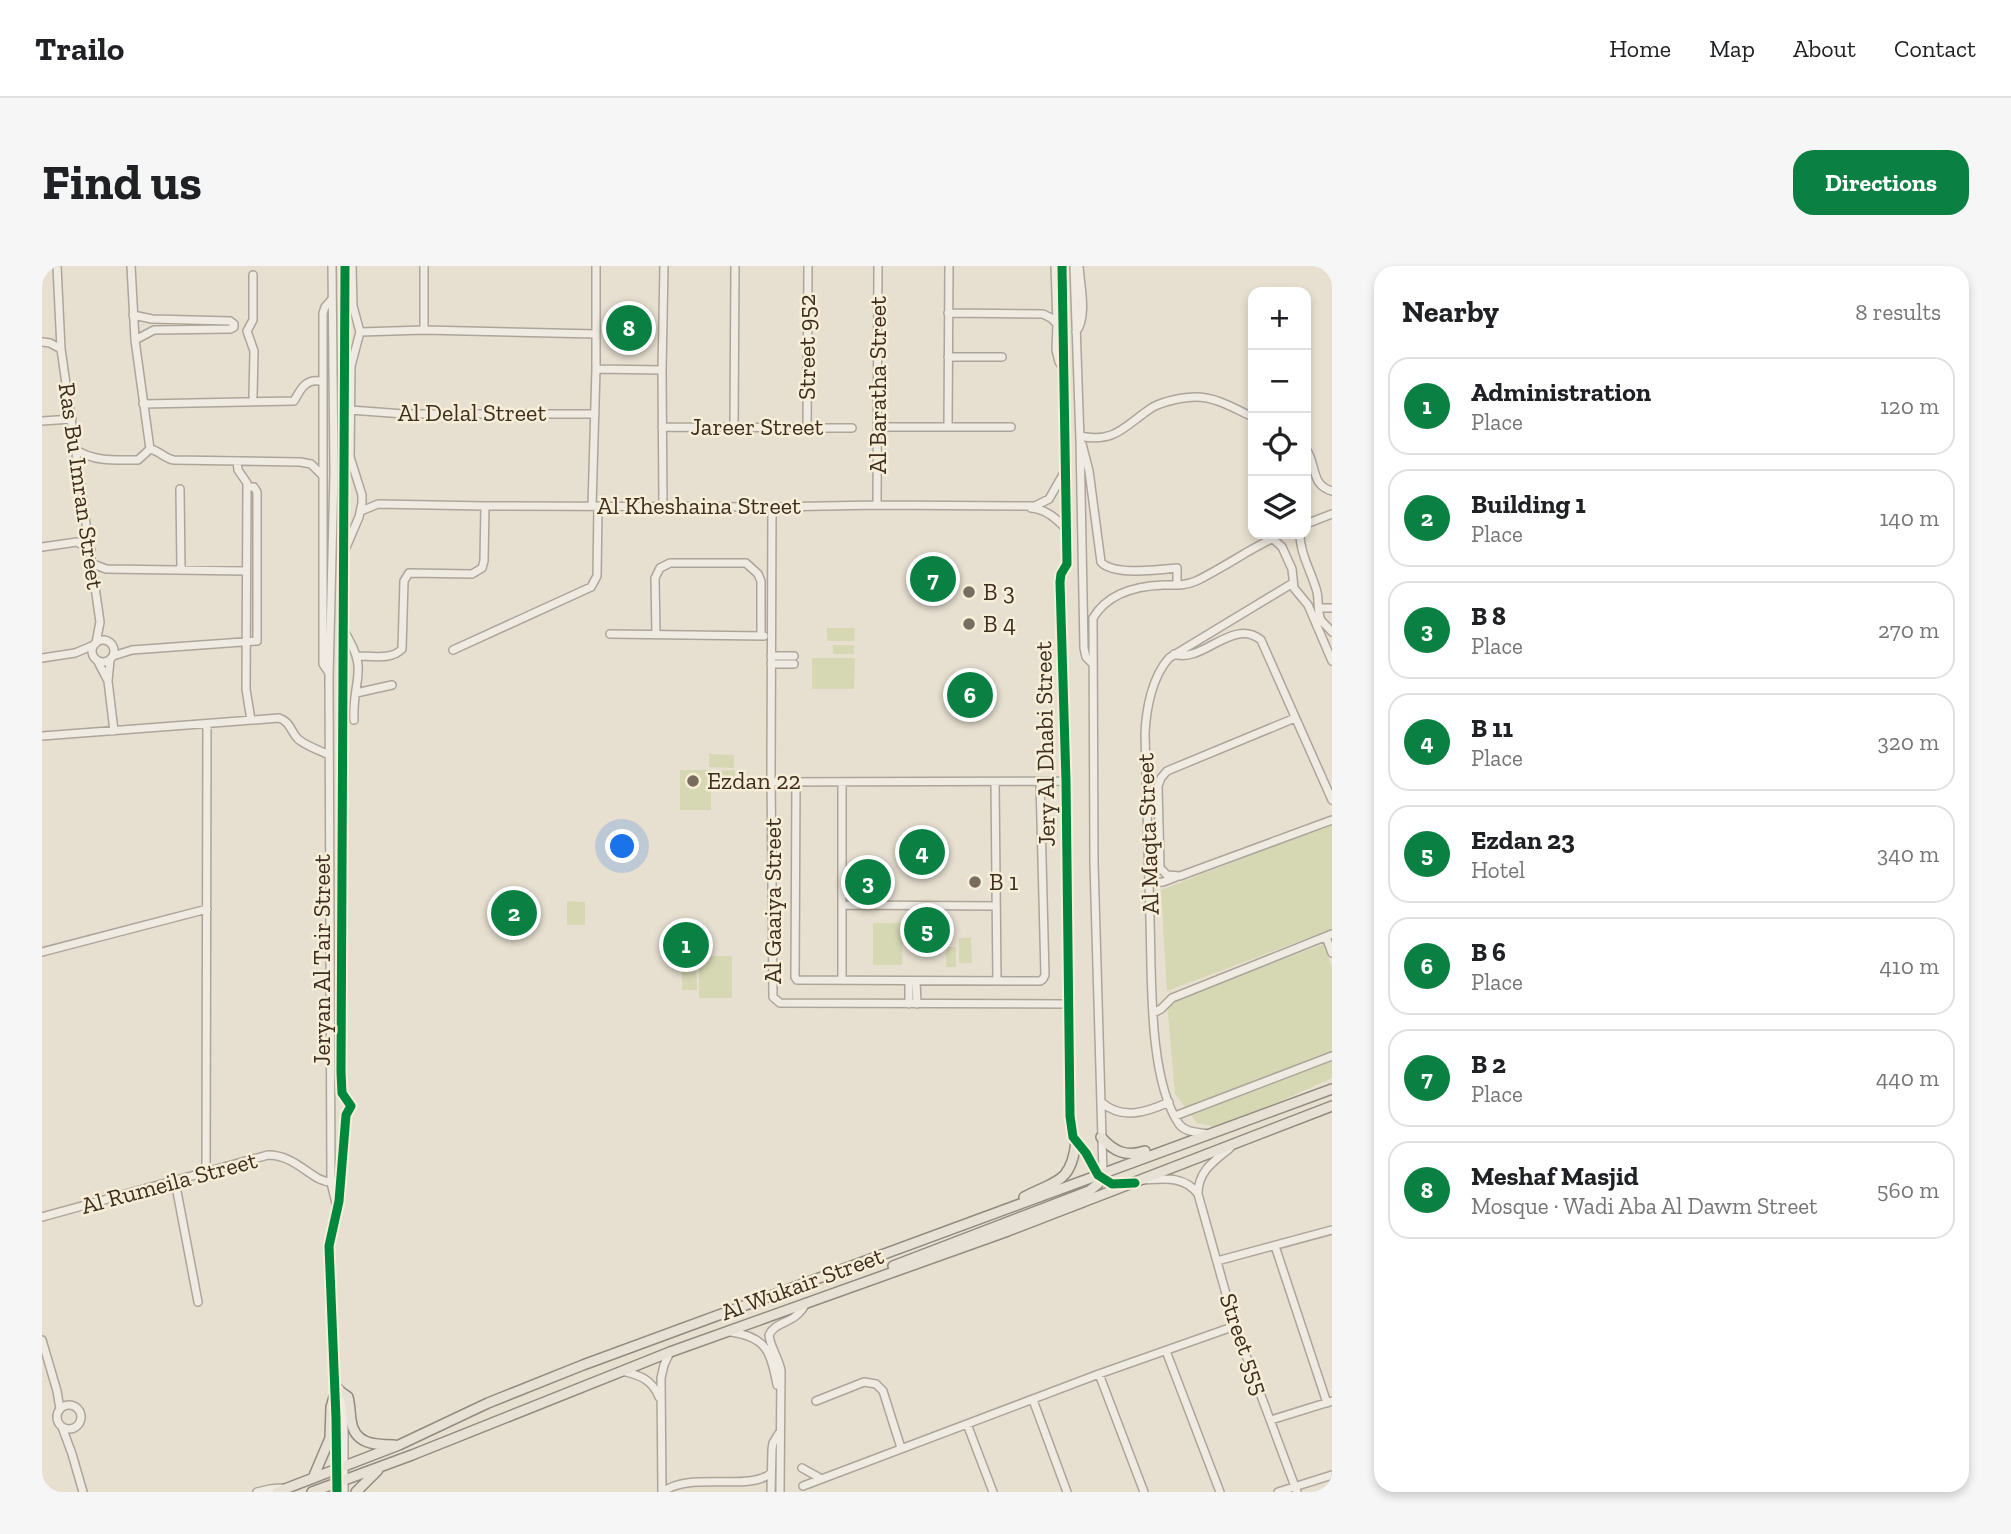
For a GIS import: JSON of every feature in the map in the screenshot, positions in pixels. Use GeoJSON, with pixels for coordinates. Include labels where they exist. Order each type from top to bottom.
{"type":"FeatureCollection","features":[{"type":"Feature","properties":{"kind":"main road","name":"Al Wukair Street"},"geometry":{"type":"LineString","coordinates":[[312,1492],[399,1445],[488,1402],[1331,1089]]}},
{"type":"Feature","properties":{"kind":"main road","name":"Al Wukair Street"},"geometry":{"type":"LineString","coordinates":[[285,1491],[313,1478],[340,1478],[382,1466],[670,1352],[1008,1231],[1332,1106]]}},
{"type":"Feature","properties":{"kind":"main road"},"geometry":{"type":"LineString","coordinates":[[1101,1137],[1112,1149],[1126,1154],[1160,1147],[1167,1149]]}},
{"type":"Feature","properties":{"kind":"main road"},"geometry":{"type":"LineString","coordinates":[[1017,1205],[1022,1198],[1065,1175],[1073,1163],[1076,1142]]}},
{"type":"Feature","properties":{"kind":"main road"},"geometry":{"type":"LineString","coordinates":[[871,1279],[885,1269],[1089,1191],[1101,1176]]}},
{"type":"Feature","properties":{"kind":"main road"},"geometry":{"type":"LineString","coordinates":[[313,1478],[330,1438],[331,1408],[338,1394],[346,1395],[352,1427],[362,1441],[374,1445],[399,1445]]}},
{"type":"Feature","properties":{"kind":"main road"},"geometry":{"type":"LineString","coordinates":[[356,1492],[382,1466]]}},
{"type":"Feature","properties":{"kind":"main road"},"geometry":{"type":"LineString","coordinates":[[285,1491],[340,1478]]}},
{"type":"Feature","properties":{"kind":"street","name":"Ras Bu Imran Street"},"geometry":{"type":"LineString","coordinates":[[57,266],[61,349],[100,622],[110,643]]}},
{"type":"Feature","properties":{"kind":"street"},"geometry":{"type":"LineString","coordinates":[[131,266],[135,340],[150,449]]}},
{"type":"Feature","properties":{"kind":"street","name":"Jeryan Al Tair Street"},"geometry":{"type":"LineString","coordinates":[[344,1492],[340,1478],[338,1394],[333,1376],[329,1246],[337,1214],[346,1115],[351,1106],[342,1093],[341,1072],[345,266]]}},
{"type":"Feature","properties":{"kind":"street","name":"Jeryan Al Tair Street"},"geometry":{"type":"LineString","coordinates":[[342,555],[361,511],[362,495],[351,457],[352,360],[360,332],[353,306],[352,266]]}},
{"type":"Feature","properties":{"kind":"street"},"geometry":{"type":"LineString","coordinates":[[424,266],[424,330]]}},
{"type":"Feature","properties":{"kind":"street"},"geometry":{"type":"LineString","coordinates":[[453,650],[591,587],[597,576],[594,455],[596,266]]}},
{"type":"Feature","properties":{"kind":"street"},"geometry":{"type":"LineString","coordinates":[[663,506],[664,266]]}},
{"type":"Feature","properties":{"kind":"street"},"geometry":{"type":"LineString","coordinates":[[734,427],[735,266]]}},
{"type":"Feature","properties":{"kind":"street","name":"Street 952"},"geometry":{"type":"LineString","coordinates":[[807,428],[808,266]]}},
{"type":"Feature","properties":{"kind":"street","name":"Al Baratha Street"},"geometry":{"type":"LineString","coordinates":[[877,505],[878,266]]}},
{"type":"Feature","properties":{"kind":"street"},"geometry":{"type":"LineString","coordinates":[[948,427],[949,266]]}},
{"type":"Feature","properties":{"kind":"street"},"geometry":{"type":"LineString","coordinates":[[1055,266],[1056,349],[1064,369]]}},
{"type":"Feature","properties":{"kind":"street","name":"Jery Al Dhabi Street"},"geometry":{"type":"LineString","coordinates":[[1062,266],[1067,564],[1060,578],[1066,781],[1070,1116],[1076,1142],[1101,1176]]}},
{"type":"Feature","properties":{"kind":"street","name":"Jery Al Dhabi Street"},"geometry":{"type":"LineString","coordinates":[[1074,266],[1084,648],[1086,657],[1092,663]]}},
{"type":"Feature","properties":{"kind":"street"},"geometry":{"type":"LineString","coordinates":[[1076,333],[1082,314],[1079,266]]}},
{"type":"Feature","properties":{"kind":"street","name":"Jeryan Al Tair Street"},"geometry":{"type":"LineString","coordinates":[[330,267],[334,473],[327,598],[331,1183],[337,1214]]}},
{"type":"Feature","properties":{"kind":"street"},"geometry":{"type":"LineString","coordinates":[[253,275],[252,323],[247,331],[254,351],[253,396]]}},
{"type":"Feature","properties":{"kind":"street"},"geometry":{"type":"LineString","coordinates":[[327,598],[323,477],[323,313],[324,307],[332,299]]}},
{"type":"Feature","properties":{"kind":"street"},"geometry":{"type":"LineString","coordinates":[[948,313],[1043,314],[1057,305]]}},
{"type":"Feature","properties":{"kind":"street"},"geometry":{"type":"LineString","coordinates":[[1043,314],[1057,324]]}},
{"type":"Feature","properties":{"kind":"street"},"geometry":{"type":"LineString","coordinates":[[133,315],[152,320],[230,321],[234,326]]}},
{"type":"Feature","properties":{"kind":"street"},"geometry":{"type":"LineString","coordinates":[[135,340],[154,330],[228,329],[252,323]]}},
{"type":"Feature","properties":{"kind":"street"},"geometry":{"type":"LineString","coordinates":[[360,332],[424,330],[596,334]]}},
{"type":"Feature","properties":{"kind":"street"},"geometry":{"type":"LineString","coordinates":[[42,342],[61,349]]}},
{"type":"Feature","properties":{"kind":"street"},"geometry":{"type":"LineString","coordinates":[[948,357],[1002,357]]}},
{"type":"Feature","properties":{"kind":"street"},"geometry":{"type":"LineString","coordinates":[[596,369],[662,370]]}},
{"type":"Feature","properties":{"kind":"street"},"geometry":{"type":"LineString","coordinates":[[143,404],[294,401],[303,385],[309,381],[323,382]]}},
{"type":"Feature","properties":{"kind":"street"},"geometry":{"type":"LineString","coordinates":[[1248,415],[1225,404],[1195,397],[1156,405],[1131,425],[1110,436],[1100,439],[1080,438],[1088,464],[1101,562],[1106,568],[1119,570],[1177,568],[1177,585],[1197,580],[1270,539]]}},
{"type":"Feature","properties":{"kind":"street","name":"Al Delal Street"},"geometry":{"type":"LineString","coordinates":[[350,410],[393,413],[595,414]]}},
{"type":"Feature","properties":{"kind":"street"},"geometry":{"type":"LineString","coordinates":[[42,421],[72,419]]}},
{"type":"Feature","properties":{"kind":"street","name":"Jareer Street"},"geometry":{"type":"LineString","coordinates":[[662,427],[852,428]]}},
{"type":"Feature","properties":{"kind":"street"},"geometry":{"type":"LineString","coordinates":[[877,427],[1011,427]]}},
{"type":"Feature","properties":{"kind":"street"},"geometry":{"type":"LineString","coordinates":[[150,449],[171,460],[291,461],[311,464],[323,477]]}},
{"type":"Feature","properties":{"kind":"street"},"geometry":{"type":"LineString","coordinates":[[76,450],[93,459],[136,460],[141,459],[150,449]]}},
{"type":"Feature","properties":{"kind":"street"},"geometry":{"type":"LineString","coordinates":[[311,464],[323,457]]}},
{"type":"Feature","properties":{"kind":"street"},"geometry":{"type":"LineString","coordinates":[[1311,460],[1319,484],[1332,491]]}},
{"type":"Feature","properties":{"kind":"street"},"geometry":{"type":"LineString","coordinates":[[237,461],[247,487],[246,692],[251,720]]}},
{"type":"Feature","properties":{"kind":"street"},"geometry":{"type":"LineString","coordinates":[[1035,507],[1052,496],[1066,470]]}},
{"type":"Feature","properties":{"kind":"street"},"geometry":{"type":"LineString","coordinates":[[75,653],[104,662],[132,650],[257,641],[257,490],[247,487]]}},
{"type":"Feature","properties":{"kind":"street"},"geometry":{"type":"LineString","coordinates":[[180,489],[181,569]]}},
{"type":"Feature","properties":{"kind":"street","name":"Al Kheshaina Street"},"geometry":{"type":"LineString","coordinates":[[362,495],[378,504]]}},
{"type":"Feature","properties":{"kind":"street","name":"Al Kheshaina Street"},"geometry":{"type":"LineString","coordinates":[[361,511],[378,504],[1035,507]]}},
{"type":"Feature","properties":{"kind":"street"},"geometry":{"type":"LineString","coordinates":[[247,505],[257,505]]}},
{"type":"Feature","properties":{"kind":"street"},"geometry":{"type":"LineString","coordinates":[[358,656],[394,655],[400,652],[403,645],[405,578],[412,572],[472,574],[482,568],[485,506]]}},
{"type":"Feature","properties":{"kind":"street","name":"Al Gaaiya Street"},"geometry":{"type":"LineString","coordinates":[[772,507],[773,997],[780,1003],[1068,1004]]}},
{"type":"Feature","properties":{"kind":"street"},"geometry":{"type":"LineString","coordinates":[[1035,507],[1055,518],[1067,530]]}},
{"type":"Feature","properties":{"kind":"street"},"geometry":{"type":"LineString","coordinates":[[1311,522],[1332,514]]}},
{"type":"Feature","properties":{"kind":"street"},"geometry":{"type":"LineString","coordinates":[[77,542],[88,529]]}},
{"type":"Feature","properties":{"kind":"street"},"geometry":{"type":"LineString","coordinates":[[1273,539],[1280,544],[1288,559],[1295,592],[1307,602],[1332,662]]}},
{"type":"Feature","properties":{"kind":"street"},"geometry":{"type":"LineString","coordinates":[[1301,539],[1303,554],[1313,579],[1321,620],[1332,632]]}},
{"type":"Feature","properties":{"kind":"street"},"geometry":{"type":"LineString","coordinates":[[42,547],[77,542],[91,550]]}},
{"type":"Feature","properties":{"kind":"street"},"geometry":{"type":"LineString","coordinates":[[247,548],[256,548]]}},
{"type":"Feature","properties":{"kind":"street"},"geometry":{"type":"LineString","coordinates":[[656,635],[655,578],[660,568],[670,563],[747,563],[761,581],[761,636]]}},
{"type":"Feature","properties":{"kind":"street"},"geometry":{"type":"LineString","coordinates":[[93,564],[106,569],[246,570]]}},
{"type":"Feature","properties":{"kind":"street","name":"Al Maqta Street"},"geometry":{"type":"LineString","coordinates":[[1175,1116],[1159,1063],[1153,1013],[1147,711],[1158,675],[1164,663],[1174,654],[1293,583]]}},
{"type":"Feature","properties":{"kind":"street","name":"Jery Al Dhabi Street"},"geometry":{"type":"LineString","coordinates":[[1101,1176],[1093,618],[1099,608],[1110,599],[1129,590],[1177,585]]}},
{"type":"Feature","properties":{"kind":"street"},"geometry":{"type":"LineString","coordinates":[[1319,608],[1332,608]]}},
{"type":"Feature","properties":{"kind":"street","name":"Ras Bu Imran Street"},"geometry":{"type":"LineString","coordinates":[[95,644],[100,622]]}},
{"type":"Feature","properties":{"kind":"street"},"geometry":{"type":"LineString","coordinates":[[342,628],[358,656],[360,668],[354,720]]}},
{"type":"Feature","properties":{"kind":"street"},"geometry":{"type":"LineString","coordinates":[[610,634],[771,636]]}},
{"type":"Feature","properties":{"kind":"street"},"geometry":{"type":"LineString","coordinates":[[1174,654],[1188,656],[1240,634],[1258,637],[1264,643],[1332,800]]}},
{"type":"Feature","properties":{"kind":"street"},"geometry":{"type":"LineString","coordinates":[[42,657],[75,653],[104,640],[132,650]]}},
{"type":"Feature","properties":{"kind":"street"},"geometry":{"type":"LineString","coordinates":[[110,643],[114,650],[108,681],[114,731]]}},
{"type":"Feature","properties":{"kind":"street"},"geometry":{"type":"LineString","coordinates":[[95,644],[92,652],[108,681]]}},
{"type":"Feature","properties":{"kind":"street"},"geometry":{"type":"LineString","coordinates":[[771,660],[794,660]]}},
{"type":"Feature","properties":{"kind":"street"},"geometry":{"type":"LineString","coordinates":[[356,693],[392,685]]}},
{"type":"Feature","properties":{"kind":"street"},"geometry":{"type":"LineString","coordinates":[[1177,877],[1165,874],[1159,865],[1159,782],[1167,771],[1295,718]]}},
{"type":"Feature","properties":{"kind":"street"},"geometry":{"type":"LineString","coordinates":[[42,736],[282,719],[289,723],[302,742],[329,755]]}},
{"type":"Feature","properties":{"kind":"street"},"geometry":{"type":"LineString","coordinates":[[206,1173],[207,723]]}},
{"type":"Feature","properties":{"kind":"street"},"geometry":{"type":"LineString","coordinates":[[771,782],[1066,781]]}},
{"type":"Feature","properties":{"kind":"street"},"geometry":{"type":"LineString","coordinates":[[796,782],[795,977],[799,980],[1040,981],[1045,977],[1040,782]]}},
{"type":"Feature","properties":{"kind":"street"},"geometry":{"type":"LineString","coordinates":[[842,782],[842,980]]}},
{"type":"Feature","properties":{"kind":"street"},"geometry":{"type":"LineString","coordinates":[[995,782],[997,981]]}},
{"type":"Feature","properties":{"kind":"street"},"geometry":{"type":"LineString","coordinates":[[1149,883],[1163,882],[1332,820]]}},
{"type":"Feature","properties":{"kind":"street"},"geometry":{"type":"LineString","coordinates":[[842,905],[996,906]]}},
{"type":"Feature","properties":{"kind":"street"},"geometry":{"type":"LineString","coordinates":[[42,952],[206,909]]}},
{"type":"Feature","properties":{"kind":"street"},"geometry":{"type":"LineString","coordinates":[[1153,1013],[1172,998],[1329,935],[1332,953]]}},
{"type":"Feature","properties":{"kind":"street"},"geometry":{"type":"LineString","coordinates":[[913,981],[913,1004]]}},
{"type":"Feature","properties":{"kind":"street"},"geometry":{"type":"LineString","coordinates":[[1209,1134],[1185,1129],[1175,1116],[1332,1056]]}},
{"type":"Feature","properties":{"kind":"street"},"geometry":{"type":"LineString","coordinates":[[332,1101],[347,1100]]}},
{"type":"Feature","properties":{"kind":"street"},"geometry":{"type":"LineString","coordinates":[[1101,1102],[1117,1113]]}},
{"type":"Feature","properties":{"kind":"street"},"geometry":{"type":"LineString","coordinates":[[1101,1125],[1117,1113],[1139,1112],[1169,1102]]}},
{"type":"Feature","properties":{"kind":"street"},"geometry":{"type":"LineString","coordinates":[[1198,1194],[1199,1179],[1204,1171],[1236,1142]]}},
{"type":"Feature","properties":{"kind":"street","name":"Al Rumeila Street"},"geometry":{"type":"LineString","coordinates":[[42,1217],[273,1155],[288,1158],[324,1182],[331,1183]]}},
{"type":"Feature","properties":{"kind":"street"},"geometry":{"type":"LineString","coordinates":[[1101,1176],[1106,1182],[1119,1185],[1178,1180],[1191,1186],[1198,1194]]}},
{"type":"Feature","properties":{"kind":"street"},"geometry":{"type":"LineString","coordinates":[[331,1183],[340,1178]]}},
{"type":"Feature","properties":{"kind":"street"},"geometry":{"type":"LineString","coordinates":[[175,1181],[198,1302]]}},
{"type":"Feature","properties":{"kind":"street","name":"Street 555"},"geometry":{"type":"LineString","coordinates":[[1198,1194],[1235,1326],[1296,1489]]}},
{"type":"Feature","properties":{"kind":"street"},"geometry":{"type":"LineString","coordinates":[[1217,1261],[1332,1230]]}},
{"type":"Feature","properties":{"kind":"street"},"geometry":{"type":"LineString","coordinates":[[1271,1420],[1329,1402],[1275,1246]]}},
{"type":"Feature","properties":{"kind":"street"},"geometry":{"type":"LineString","coordinates":[[780,1492],[780,1365],[769,1335],[772,1329],[798,1315],[806,1303]]}},
{"type":"Feature","properties":{"kind":"street"},"geometry":{"type":"LineString","coordinates":[[803,1486],[1099,1374],[1235,1326]]}},
{"type":"Feature","properties":{"kind":"street"},"geometry":{"type":"LineString","coordinates":[[727,1331],[752,1336],[764,1346],[774,1371],[779,1403]]}},
{"type":"Feature","properties":{"kind":"street"},"geometry":{"type":"LineString","coordinates":[[42,1341],[56,1385],[60,1409],[57,1418],[72,1454],[83,1492]]}},
{"type":"Feature","properties":{"kind":"street"},"geometry":{"type":"LineString","coordinates":[[1166,1351],[1220,1492]]}},
{"type":"Feature","properties":{"kind":"street"},"geometry":{"type":"LineString","coordinates":[[670,1352],[662,1371],[662,1492],[676,1485],[758,1484],[771,1473]]}},
{"type":"Feature","properties":{"kind":"street"},"geometry":{"type":"LineString","coordinates":[[621,1371],[651,1383],[661,1403]]}},
{"type":"Feature","properties":{"kind":"street"},"geometry":{"type":"LineString","coordinates":[[1099,1374],[1144,1492]]}},
{"type":"Feature","properties":{"kind":"street"},"geometry":{"type":"LineString","coordinates":[[816,1401],[864,1382],[876,1384],[883,1391],[901,1448]]}},
{"type":"Feature","properties":{"kind":"street"},"geometry":{"type":"LineString","coordinates":[[56,1385],[80,1413],[80,1421],[72,1442],[72,1454]]}},
{"type":"Feature","properties":{"kind":"street"},"geometry":{"type":"LineString","coordinates":[[1033,1400],[1067,1492]]}},
{"type":"Feature","properties":{"kind":"street"},"geometry":{"type":"LineString","coordinates":[[60,1409],[72,1406]]}},
{"type":"Feature","properties":{"kind":"street"},"geometry":{"type":"LineString","coordinates":[[967,1424],[993,1492]]}},
{"type":"Feature","properties":{"kind":"street"},"geometry":{"type":"LineString","coordinates":[[62,1427],[69,1429],[77,1426]]}},
{"type":"Feature","properties":{"kind":"street"},"geometry":{"type":"LineString","coordinates":[[770,1492],[773,1443],[779,1433]]}},
{"type":"Feature","properties":{"kind":"street"},"geometry":{"type":"LineString","coordinates":[[802,1468],[820,1478]]}},
{"type":"Feature","properties":{"kind":"street"},"geometry":{"type":"LineString","coordinates":[[1278,1492],[1296,1489],[1332,1475]]}},
{"type":"Feature","properties":{"kind":"street"},"geometry":{"type":"LineString","coordinates":[[758,1484],[770,1492]]}},
{"type":"Feature","properties":{"kind":"street"},"geometry":{"type":"LineString","coordinates":[[257,1492],[270,1489],[285,1491]]}},
{"type":"Feature","properties":{"kind":"green space"},"geometry":{"type":"Polygon","coordinates":[[[827,628],[855,628],[854,641],[827,641],[827,628]]]}},
{"type":"Feature","properties":{"kind":"green space"},"geometry":{"type":"Polygon","coordinates":[[[833,645],[854,645],[854,654],[833,654],[833,645]]]}},
{"type":"Feature","properties":{"kind":"green space"},"geometry":{"type":"Polygon","coordinates":[[[812,658],[855,658],[854,689],[812,689],[812,658]]]}},
{"type":"Feature","properties":{"kind":"green space"},"geometry":{"type":"Polygon","coordinates":[[[709,754],[734,755],[734,768],[709,767],[709,754]]]}},
{"type":"Feature","properties":{"kind":"green space"},"geometry":{"type":"Polygon","coordinates":[[[680,770],[711,770],[711,810],[680,810],[680,770]]]}},
{"type":"Feature","properties":{"kind":"green space"},"geometry":{"type":"Polygon","coordinates":[[[735,770],[735,780],[715,781],[715,771],[735,770]]]}},
{"type":"Feature","properties":{"kind":"green space"},"geometry":{"type":"Polygon","coordinates":[[[1332,824],[1332,929],[1167,991],[1161,890],[1332,824]]]}},
{"type":"Feature","properties":{"kind":"green space"},"geometry":{"type":"Polygon","coordinates":[[[567,901],[585,902],[585,925],[567,925],[567,901]]]}},
{"type":"Feature","properties":{"kind":"green space"},"geometry":{"type":"Polygon","coordinates":[[[873,923],[903,923],[902,965],[873,965],[873,923]]]}},
{"type":"Feature","properties":{"kind":"green space"},"geometry":{"type":"Polygon","coordinates":[[[959,938],[971,938],[972,963],[959,963],[959,938]]]}},
{"type":"Feature","properties":{"kind":"green space"},"geometry":{"type":"Polygon","coordinates":[[[1324,944],[1332,968],[1332,1078],[1220,1128],[1197,1123],[1175,1094],[1167,1003],[1324,944]]]}},
{"type":"Feature","properties":{"kind":"green space"},"geometry":{"type":"Polygon","coordinates":[[[946,947],[956,947],[956,967],[946,967],[946,947]]]}},
{"type":"Feature","properties":{"kind":"green space"},"geometry":{"type":"Polygon","coordinates":[[[699,956],[732,956],[732,998],[699,998],[699,956]]]}},
{"type":"Feature","properties":{"kind":"green space"},"geometry":{"type":"Polygon","coordinates":[[[682,964],[696,964],[697,990],[682,990],[682,964]]]}},
{"type":"Feature","properties":{"kind":"cycle path"},"geometry":{"type":"LineString","coordinates":[[337,1492],[329,1246],[339,1201],[346,1115],[351,1106],[342,1093],[341,1072],[345,266]]}},
{"type":"Feature","properties":{"kind":"cycle path"},"geometry":{"type":"LineString","coordinates":[[1062,266],[1067,564],[1060,582],[1066,781],[1070,1116],[1073,1137],[1098,1175],[1112,1184],[1135,1183]]}},
{"type":"Feature","properties":{"kind":"place","name":"Meshaf Masjid"},"geometry":{"type":"Point","coordinates":[629,328]}},
{"type":"Feature","properties":{"kind":"place","name":"B 2"},"geometry":{"type":"Point","coordinates":[933,579]}},
{"type":"Feature","properties":{"kind":"place","name":"B 3"},"geometry":{"type":"Point","coordinates":[969,592]}},
{"type":"Feature","properties":{"kind":"place","name":"B 4"},"geometry":{"type":"Point","coordinates":[969,624]}},
{"type":"Feature","properties":{"kind":"place","name":"B 6"},"geometry":{"type":"Point","coordinates":[970,695]}},
{"type":"Feature","properties":{"kind":"place","name":"Ezdan 22"},"geometry":{"type":"Point","coordinates":[693,781]}},
{"type":"Feature","properties":{"kind":"place","name":"B 11"},"geometry":{"type":"Point","coordinates":[922,852]}},
{"type":"Feature","properties":{"kind":"place","name":"B 8"},"geometry":{"type":"Point","coordinates":[868,882]}},
{"type":"Feature","properties":{"kind":"place","name":"B 1"},"geometry":{"type":"Point","coordinates":[975,882]}},
{"type":"Feature","properties":{"kind":"place","name":"Building 1"},"geometry":{"type":"Point","coordinates":[514,913]}},
{"type":"Feature","properties":{"kind":"place","name":"Ezdan 23"},"geometry":{"type":"Point","coordinates":[927,930]}},
{"type":"Feature","properties":{"kind":"place","name":"Administration"},"geometry":{"type":"Point","coordinates":[686,945]}}]}
